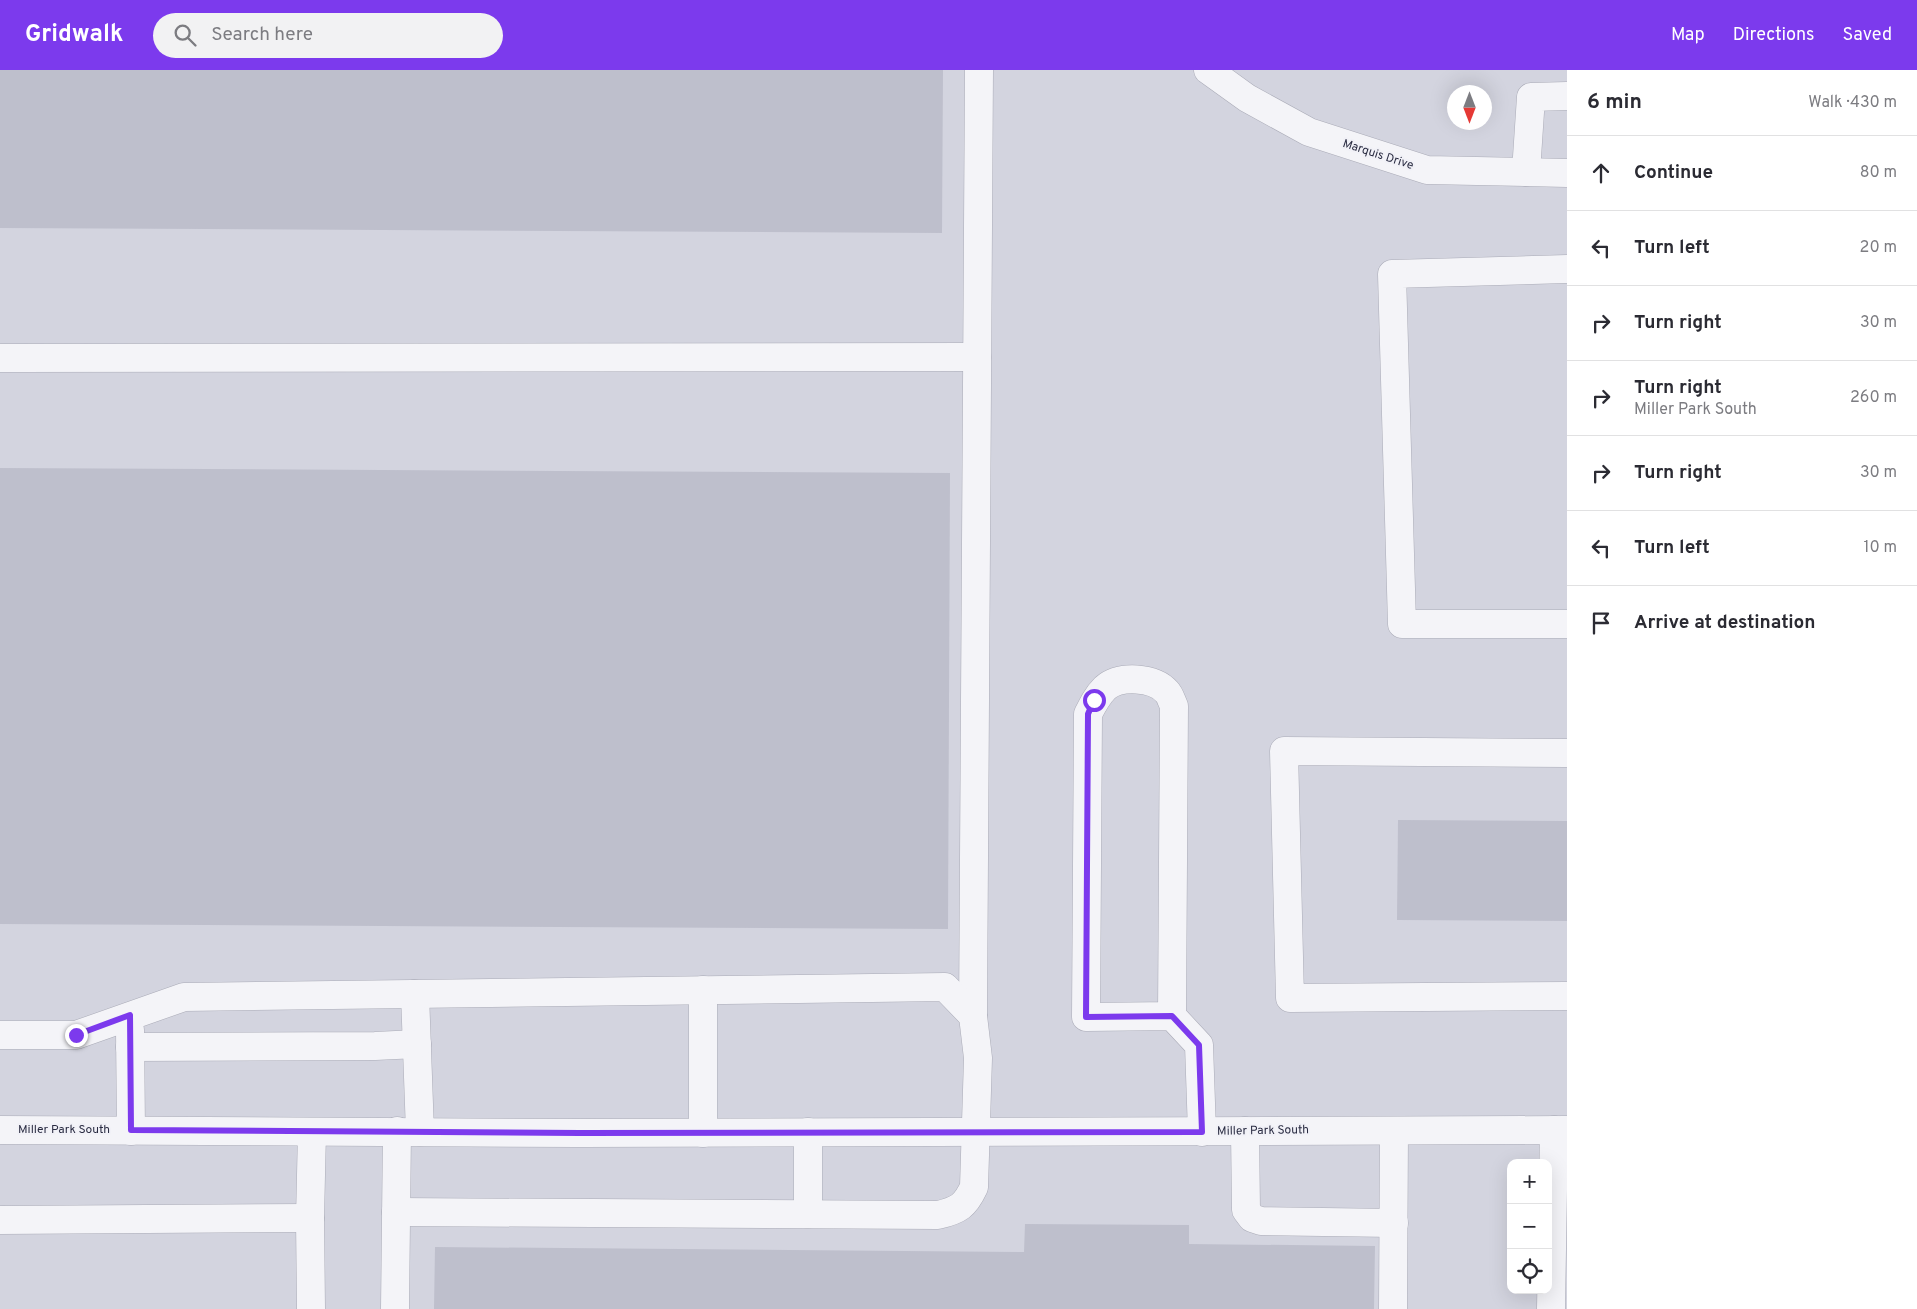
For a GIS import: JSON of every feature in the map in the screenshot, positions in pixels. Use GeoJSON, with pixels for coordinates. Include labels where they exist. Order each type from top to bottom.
{"type":"FeatureCollection","features":[{"type":"Feature","properties":{"kind":"street"},"geometry":{"type":"LineString","coordinates":[[396,1212],[938,1215],[954,1212],[967,1201],[974,1187],[978,1058],[973,1016],[979,70]]}},
{"type":"Feature","properties":{"kind":"street","name":"Marquis Drive"},"geometry":{"type":"LineString","coordinates":[[1208,70],[1247,98],[1309,132],[1427,170],[1567,173]]}},
{"type":"Feature","properties":{"kind":"street"},"geometry":{"type":"LineString","coordinates":[[1526,172],[1531,97],[1567,96]]}},
{"type":"Feature","properties":{"kind":"street"},"geometry":{"type":"LineString","coordinates":[[1567,269],[1392,274],[1402,624],[1567,624]]}},
{"type":"Feature","properties":{"kind":"street"},"geometry":{"type":"LineString","coordinates":[[0,358],[977,357]]}},
{"type":"Feature","properties":{"kind":"street"},"geometry":{"type":"LineString","coordinates":[[1172,1016],[1086,1017],[1088,714],[1094,700],[1107,686],[1124,680],[1148,680],[1167,692],[1174,706],[1172,1016],[1199,1045],[1202,1132]]}},
{"type":"Feature","properties":{"kind":"street"},"geometry":{"type":"LineString","coordinates":[[1567,753],[1284,751],[1290,998],[1567,996]]}},
{"type":"Feature","properties":{"kind":"street"},"geometry":{"type":"LineString","coordinates":[[0,1036],[76,1035],[184,997],[945,987],[973,1016]]}},
{"type":"Feature","properties":{"kind":"street"},"geometry":{"type":"LineString","coordinates":[[703,990],[703,1133]]}},
{"type":"Feature","properties":{"kind":"street"},"geometry":{"type":"LineString","coordinates":[[395,1309],[396,1212],[409,1132],[417,1044],[415,994]]}},
{"type":"Feature","properties":{"kind":"street"},"geometry":{"type":"LineString","coordinates":[[130,1015],[131,1130]]}},
{"type":"Feature","properties":{"kind":"street"},"geometry":{"type":"LineString","coordinates":[[130,1047],[375,1046],[417,1044]]}},
{"type":"Feature","properties":{"kind":"street","name":"Miller Park South"},"geometry":{"type":"LineString","coordinates":[[0,1130],[703,1133],[1560,1130]]}},
{"type":"Feature","properties":{"kind":"street"},"geometry":{"type":"LineString","coordinates":[[1393,1309],[1394,1130]]}},
{"type":"Feature","properties":{"kind":"street"},"geometry":{"type":"LineString","coordinates":[[1551,1309],[1560,1236],[1560,1130]]}},
{"type":"Feature","properties":{"kind":"street"},"geometry":{"type":"LineString","coordinates":[[1245,1131],[1246,1210],[1252,1218],[1261,1221],[1394,1223]]}},
{"type":"Feature","properties":{"kind":"street"},"geometry":{"type":"LineString","coordinates":[[311,1309],[310,1218],[312,1132]]}},
{"type":"Feature","properties":{"kind":"street"},"geometry":{"type":"LineString","coordinates":[[808,1132],[808,1214]]}},
{"type":"Feature","properties":{"kind":"street"},"geometry":{"type":"LineString","coordinates":[[0,1220],[310,1218]]}},
{"type":"Feature","properties":{"kind":"shaded area"},"geometry":{"type":"Polygon","coordinates":[[[0,70],[1567,70],[1567,1309],[0,1309],[0,70]]]}},
{"type":"Feature","properties":{"kind":"building"},"geometry":{"type":"Polygon","coordinates":[[[0,70],[943,70],[942,233],[0,228],[0,70]]]}},
{"type":"Feature","properties":{"kind":"building"},"geometry":{"type":"Polygon","coordinates":[[[0,468],[950,473],[948,929],[0,924],[0,468]]]}},
{"type":"Feature","properties":{"kind":"building"},"geometry":{"type":"Polygon","coordinates":[[[1398,820],[1567,821],[1567,921],[1397,920],[1398,820]]]}},
{"type":"Feature","properties":{"kind":"building"},"geometry":{"type":"Polygon","coordinates":[[[1025,1224],[1189,1225],[1189,1244],[1375,1246],[1374,1309],[434,1309],[435,1247],[1024,1252],[1025,1224]]]}},
{"type":"Feature","properties":{"kind":"route"},"geometry":{"type":"LineString","coordinates":[[76,1035],[130,1015],[131,1130],[580,1133],[1202,1132],[1199,1045],[1172,1016],[1086,1017],[1088,714],[1094,700]]}}]}
